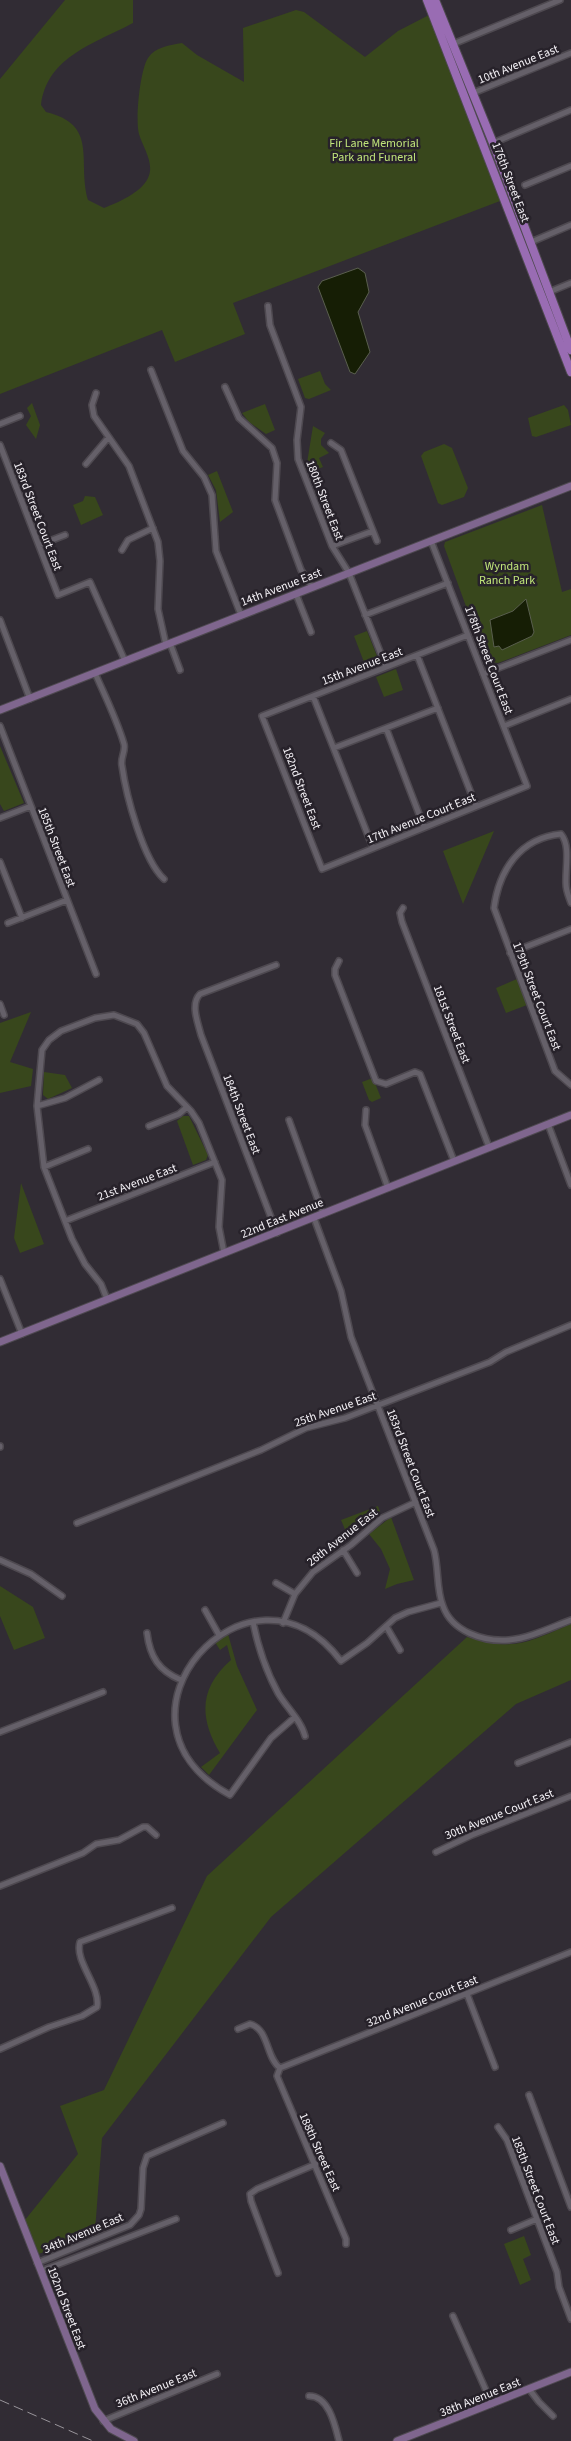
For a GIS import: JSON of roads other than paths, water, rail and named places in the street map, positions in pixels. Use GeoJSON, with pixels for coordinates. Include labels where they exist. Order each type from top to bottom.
{"type":"FeatureCollection","features":[{"type":"Feature","properties":{"kind":"main road","name":"176th Street East"},"geometry":{"type":"LineString","coordinates":[[427,0],[571,372]]}},
{"type":"Feature","properties":{"kind":"main road","name":"176th Street East"},"geometry":{"type":"LineString","coordinates":[[435,0],[531,242],[571,350]]}},
{"type":"Feature","properties":{"kind":"main road"},"geometry":{"type":"LineString","coordinates":[[508,206],[514,211],[526,239],[531,242]]}},
{"type":"Feature","properties":{"kind":"street"},"geometry":{"type":"LineString","coordinates":[[453,44],[560,0]]}},
{"type":"Feature","properties":{"kind":"street","name":"10th Avenue East"},"geometry":{"type":"LineString","coordinates":[[473,93],[571,53]]}},
{"type":"Feature","properties":{"kind":"street"},"geometry":{"type":"LineString","coordinates":[[492,143],[571,110]]}},
{"type":"Feature","properties":{"kind":"street"},"geometry":{"type":"LineString","coordinates":[[524,185],[571,166]]}},
{"type":"Feature","properties":{"kind":"street"},"geometry":{"type":"LineString","coordinates":[[531,242],[571,225]]}},
{"type":"Feature","properties":{"kind":"street"},"geometry":{"type":"LineString","coordinates":[[549,292],[571,284]]}},
{"type":"Feature","properties":{"kind":"street","name":"180th Street East"},"geometry":{"type":"LineString","coordinates":[[268,306],[270,324],[302,407],[297,453],[332,546],[348,573],[386,667]]}},
{"type":"Feature","properties":{"kind":"street"},"geometry":{"type":"LineString","coordinates":[[152,370],[183,451],[204,477],[212,495],[216,551],[241,615]]}},
{"type":"Feature","properties":{"kind":"street"},"geometry":{"type":"LineString","coordinates":[[224,387],[239,418],[272,448],[277,463],[275,500],[301,570],[312,587]]}},
{"type":"Feature","properties":{"kind":"street"},"geometry":{"type":"LineString","coordinates":[[96,393],[92,410],[108,438],[123,454],[153,528],[160,561],[158,609],[168,644],[180,670]]}},
{"type":"Feature","properties":{"kind":"street"},"geometry":{"type":"LineString","coordinates":[[0,424],[20,416]]}},
{"type":"Feature","properties":{"kind":"street"},"geometry":{"type":"LineString","coordinates":[[86,464],[108,438]]}},
{"type":"Feature","properties":{"kind":"street"},"geometry":{"type":"LineString","coordinates":[[331,443],[341,450],[377,541]]}},
{"type":"Feature","properties":{"kind":"street","name":"183rd Street Court East"},"geometry":{"type":"LineString","coordinates":[[0,445],[58,595],[90,582],[125,661]]}},
{"type":"Feature","properties":{"kind":"street","name":"14th Avenue East"},"geometry":{"type":"LineString","coordinates":[[0,710],[571,486]]}},
{"type":"Feature","properties":{"kind":"street"},"geometry":{"type":"LineString","coordinates":[[122,550],[128,540],[153,528]]}},
{"type":"Feature","properties":{"kind":"street"},"geometry":{"type":"LineString","coordinates":[[332,546],[373,530]]}},
{"type":"Feature","properties":{"kind":"street"},"geometry":{"type":"LineString","coordinates":[[39,545],[65,535]]}},
{"type":"Feature","properties":{"kind":"street","name":"178th Street Court East"},"geometry":{"type":"LineString","coordinates":[[431,541],[527,786]]}},
{"type":"Feature","properties":{"kind":"street"},"geometry":{"type":"LineString","coordinates":[[365,615],[448,583]]}},
{"type":"Feature","properties":{"kind":"street"},"geometry":{"type":"LineString","coordinates":[[296,594],[311,632]]}},
{"type":"Feature","properties":{"kind":"street"},"geometry":{"type":"LineString","coordinates":[[0,620],[30,699]]}},
{"type":"Feature","properties":{"kind":"street","name":"15th Avenue East"},"geometry":{"type":"LineString","coordinates":[[262,716],[468,635]]}},
{"type":"Feature","properties":{"kind":"street"},"geometry":{"type":"LineString","coordinates":[[483,674],[571,640]]}},
{"type":"Feature","properties":{"kind":"street"},"geometry":{"type":"LineString","coordinates":[[417,655],[476,806]]}},
{"type":"Feature","properties":{"kind":"street"},"geometry":{"type":"LineString","coordinates":[[96,672],[124,744],[121,763],[125,786],[146,849],[153,865],[164,879]]}},
{"type":"Feature","properties":{"kind":"street"},"geometry":{"type":"LineString","coordinates":[[313,696],[373,848]]}},
{"type":"Feature","properties":{"kind":"street"},"geometry":{"type":"LineString","coordinates":[[504,726],[571,699]]}},
{"type":"Feature","properties":{"kind":"street"},"geometry":{"type":"LineString","coordinates":[[334,748],[438,708]]}},
{"type":"Feature","properties":{"kind":"street","name":"182nd Street East"},"geometry":{"type":"LineString","coordinates":[[262,716],[322,868]]}},
{"type":"Feature","properties":{"kind":"street","name":"185th Street East"},"geometry":{"type":"LineString","coordinates":[[0,726],[96,974]]}},
{"type":"Feature","properties":{"kind":"street"},"geometry":{"type":"LineString","coordinates":[[386,728],[424,827]]}},
{"type":"Feature","properties":{"kind":"street","name":"17th Avenue Court East"},"geometry":{"type":"LineString","coordinates":[[322,868],[527,786]]}},
{"type":"Feature","properties":{"kind":"street"},"geometry":{"type":"LineString","coordinates":[[0,818],[31,806]]}},
{"type":"Feature","properties":{"kind":"street","name":"179th Street Court East"},"geometry":{"type":"LineString","coordinates":[[571,903],[566,884],[567,851],[561,834],[551,836],[518,852],[511,860],[496,896],[494,908],[555,1071],[571,1085]]}},
{"type":"Feature","properties":{"kind":"street"},"geometry":{"type":"LineString","coordinates":[[0,862],[22,918]]}},
{"type":"Feature","properties":{"kind":"street"},"geometry":{"type":"LineString","coordinates":[[8,923],[66,900]]}},
{"type":"Feature","properties":{"kind":"street","name":"181st Street East"},"geometry":{"type":"LineString","coordinates":[[403,908],[400,913],[402,922],[489,1147]]}},
{"type":"Feature","properties":{"kind":"street"},"geometry":{"type":"LineString","coordinates":[[510,953],[571,929]]}},
{"type":"Feature","properties":{"kind":"street"},"geometry":{"type":"LineString","coordinates":[[339,961],[335,969],[335,975],[376,1081],[386,1084],[415,1072],[420,1074],[454,1161]]}},
{"type":"Feature","properties":{"kind":"street","name":"184th Street East"},"geometry":{"type":"LineString","coordinates":[[276,965],[200,994],[196,1000],[195,1009],[201,1035],[277,1233]]}},
{"type":"Feature","properties":{"kind":"street"},"geometry":{"type":"LineString","coordinates":[[0,1004],[4,1014]]}},
{"type":"Feature","properties":{"kind":"street"},"geometry":{"type":"LineString","coordinates":[[107,1300],[101,1284],[80,1256],[44,1167],[37,1106],[42,1050],[49,1040],[61,1031],[104,1016],[114,1016],[137,1024],[144,1033],[167,1086],[199,1122],[215,1162],[223,1186],[219,1227],[224,1253]]}},
{"type":"Feature","properties":{"kind":"street"},"geometry":{"type":"LineString","coordinates":[[37,1106],[65,1098],[99,1080]]}},
{"type":"Feature","properties":{"kind":"street"},"geometry":{"type":"LineString","coordinates":[[148,1126],[179,1114],[187,1107]]}},
{"type":"Feature","properties":{"kind":"street"},"geometry":{"type":"LineString","coordinates":[[366,1110],[365,1125],[388,1188]]}},
{"type":"Feature","properties":{"kind":"street","name":"22nd East Avenue"},"geometry":{"type":"LineString","coordinates":[[0,1342],[571,1115]]}},
{"type":"Feature","properties":{"kind":"street"},"geometry":{"type":"LineString","coordinates":[[289,1120],[323,1214]]}},
{"type":"Feature","properties":{"kind":"street"},"geometry":{"type":"LineString","coordinates":[[548,1124],[571,1185]]}},
{"type":"Feature","properties":{"kind":"street"},"geometry":{"type":"LineString","coordinates":[[44,1167],[88,1150]]}},
{"type":"Feature","properties":{"kind":"street","name":"21st Avenue East"},"geometry":{"type":"LineString","coordinates":[[65,1221],[215,1162]]}},
{"type":"Feature","properties":{"kind":"street","name":"183rd Street Court East"},"geometry":{"type":"LineString","coordinates":[[314,1218],[341,1291],[351,1337],[416,1502],[438,1566],[441,1603]]}},
{"type":"Feature","properties":{"kind":"street"},"geometry":{"type":"LineString","coordinates":[[0,1278],[22,1334]]}},
{"type":"Feature","properties":{"kind":"street","name":"25th Avenue East"},"geometry":{"type":"LineString","coordinates":[[77,1523],[261,1450],[306,1428],[345,1418],[490,1362],[506,1352],[571,1325]]}},
{"type":"Feature","properties":{"kind":"street","name":"26th Avenue East"},"geometry":{"type":"LineString","coordinates":[[283,1623],[295,1594],[313,1572],[382,1518],[416,1502]]}},
{"type":"Feature","properties":{"kind":"street"},"geometry":{"type":"LineString","coordinates":[[343,1550],[357,1572]]}},
{"type":"Feature","properties":{"kind":"street"},"geometry":{"type":"LineString","coordinates":[[0,1560],[31,1574],[62,1596]]}},
{"type":"Feature","properties":{"kind":"street"},"geometry":{"type":"LineString","coordinates":[[276,1583],[295,1594]]}},
{"type":"Feature","properties":{"kind":"street"},"geometry":{"type":"LineString","coordinates":[[295,1717],[271,1738],[230,1795],[212,1784],[199,1772],[182,1744],[176,1717],[177,1698],[181,1680],[197,1653],[219,1635],[253,1622],[283,1623],[312,1634],[329,1647],[341,1661],[367,1644],[395,1618],[408,1612],[441,1603],[452,1623],[459,1629],[495,1640],[516,1639],[571,1620]]}},
{"type":"Feature","properties":{"kind":"street"},"geometry":{"type":"LineString","coordinates":[[205,1610],[219,1635]]}},
{"type":"Feature","properties":{"kind":"street"},"geometry":{"type":"LineString","coordinates":[[253,1622],[266,1668],[278,1692],[303,1727],[305,1736]]}},
{"type":"Feature","properties":{"kind":"street"},"geometry":{"type":"LineString","coordinates":[[386,1626],[400,1650]]}},
{"type":"Feature","properties":{"kind":"street"},"geometry":{"type":"LineString","coordinates":[[147,1633],[150,1652],[157,1664],[167,1674],[181,1680]]}},
{"type":"Feature","properties":{"kind":"street"},"geometry":{"type":"LineString","coordinates":[[0,1732],[103,1692]]}},
{"type":"Feature","properties":{"kind":"street"},"geometry":{"type":"LineString","coordinates":[[518,1762],[571,1742]]}},
{"type":"Feature","properties":{"kind":"street","name":"30th Avenue Court East"},"geometry":{"type":"LineString","coordinates":[[436,1852],[472,1835],[571,1796]]}},
{"type":"Feature","properties":{"kind":"street"},"geometry":{"type":"LineString","coordinates":[[0,1886],[83,1853],[96,1844],[119,1840],[143,1827],[147,1827],[156,1835]]}},
{"type":"Feature","properties":{"kind":"street"},"geometry":{"type":"LineString","coordinates":[[0,2049],[49,2027],[82,2016],[97,2007],[96,1996],[80,1953],[80,1942],[172,1908]]}},
{"type":"Feature","properties":{"kind":"street","name":"32nd Avenue Court East"},"geometry":{"type":"LineString","coordinates":[[280,2068],[571,1952]]}},
{"type":"Feature","properties":{"kind":"street"},"geometry":{"type":"LineString","coordinates":[[467,1994],[495,2068]]}},
{"type":"Feature","properties":{"kind":"street"},"geometry":{"type":"LineString","coordinates":[[238,2029],[250,2024],[256,2026],[275,2064],[280,2068]]}},
{"type":"Feature","properties":{"kind":"street","name":"188th Street East"},"geometry":{"type":"LineString","coordinates":[[280,2068],[277,2076],[316,2164],[346,2239],[346,2244]]}},
{"type":"Feature","properties":{"kind":"street"},"geometry":{"type":"LineString","coordinates":[[529,2095],[571,2207]]}},
{"type":"Feature","properties":{"kind":"street","name":"34th Avenue East"},"geometry":{"type":"LineString","coordinates":[[38,2263],[130,2225],[139,2216],[141,2209],[143,2168],[147,2156],[153,2151],[223,2123]]}},
{"type":"Feature","properties":{"kind":"street","name":"185th Street Court East"},"geometry":{"type":"LineString","coordinates":[[498,2127],[507,2140],[558,2272],[559,2287],[571,2319]]}},
{"type":"Feature","properties":{"kind":"street"},"geometry":{"type":"LineString","coordinates":[[278,2273],[250,2195],[257,2189],[316,2164]]}},
{"type":"Feature","properties":{"kind":"street","name":"192nd Street East"},"geometry":{"type":"LineString","coordinates":[[0,2166],[87,2392],[102,2421],[116,2432],[134,2441]]}},
{"type":"Feature","properties":{"kind":"street"},"geometry":{"type":"LineString","coordinates":[[41,2272],[176,2218]]}},
{"type":"Feature","properties":{"kind":"street"},"geometry":{"type":"LineString","coordinates":[[511,2230],[537,2220]]}},
{"type":"Feature","properties":{"kind":"street"},"geometry":{"type":"LineString","coordinates":[[453,2316],[492,2404]]}},
{"type":"Feature","properties":{"kind":"street","name":"38th Avenue East"},"geometry":{"type":"LineString","coordinates":[[397,2441],[571,2372]]}},
{"type":"Feature","properties":{"kind":"street","name":"36th Avenue East"},"geometry":{"type":"LineString","coordinates":[[102,2421],[217,2374]]}},
{"type":"Feature","properties":{"kind":"street"},"geometry":{"type":"LineString","coordinates":[[529,2389],[553,2416]]}},
{"type":"Feature","properties":{"kind":"street"},"geometry":{"type":"LineString","coordinates":[[309,2396],[319,2397],[325,2403],[339,2441]]}},
{"type":"Feature","properties":{"kind":"railway"},"geometry":{"type":"LineString","coordinates":[[0,2400],[93,2441]]}},
{"type":"Feature","properties":{"kind":"park label","name":"Fir Lane Memorial Park and Funeral"},"geometry":{"type":"Point","coordinates":[374,150]}},
{"type":"Feature","properties":{"kind":"park label","name":"Wyndam Ranch Park"},"geometry":{"type":"Point","coordinates":[507,573]}}]}
